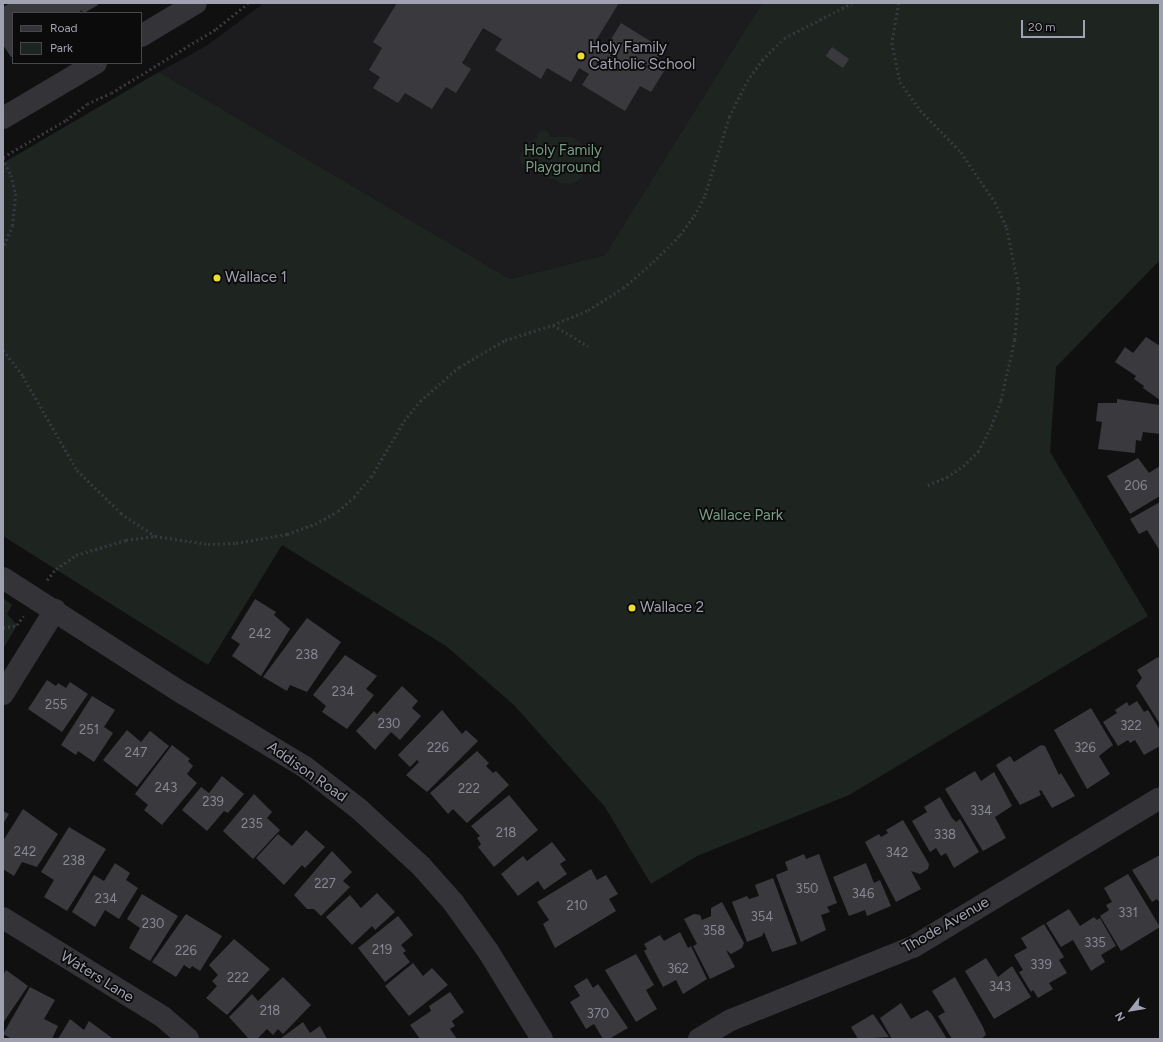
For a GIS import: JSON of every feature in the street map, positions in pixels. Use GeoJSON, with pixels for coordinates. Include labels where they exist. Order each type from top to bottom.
{"type":"FeatureCollection","features":[{"type":"Feature","properties":{"kind":"street"},"geometry":{"type":"LineString","coordinates":[[142,35],[196,3]]}},
{"type":"Feature","properties":{"kind":"street"},"geometry":{"type":"LineString","coordinates":[[4,116],[94,64]]}},
{"type":"Feature","properties":{"kind":"street","name":"Addison Road"},"geometry":{"type":"LineString","coordinates":[[3,578],[184,694],[305,767],[387,833],[453,902],[488,951],[542,1039]]}},
{"type":"Feature","properties":{"kind":"street"},"geometry":{"type":"LineString","coordinates":[[3,694],[55,610]]}},
{"type":"Feature","properties":{"kind":"street","name":"Thode Avenue"},"geometry":{"type":"LineString","coordinates":[[699,1039],[731,1020],[913,947],[1160,798]]}},
{"type":"Feature","properties":{"kind":"street","name":"Waters Lane"},"geometry":{"type":"LineString","coordinates":[[3,918],[162,1017],[188,1039]]}},
{"type":"Feature","properties":{"kind":"path"},"geometry":{"type":"LineString","coordinates":[[3,248],[13,225],[16,194],[3,158],[66,120],[87,104],[110,93],[216,29],[248,3]]}},
{"type":"Feature","properties":{"kind":"path"},"geometry":{"type":"LineString","coordinates":[[56,569],[76,555],[96,547],[155,536],[208,544],[236,543],[287,534],[315,524],[338,511],[354,497],[371,477],[404,421],[442,380],[478,354],[505,340],[553,325],[588,310],[624,288],[680,235],[705,195],[729,117],[747,82],[762,60],[784,38],[852,3]]}},
{"type":"Feature","properties":{"kind":"path"},"geometry":{"type":"LineString","coordinates":[[899,3],[892,43],[900,82],[920,110],[961,152],[995,202],[1007,228],[1019,288],[1015,340],[1001,401],[991,428],[979,451],[966,465],[948,477],[927,486]]}},
{"type":"Feature","properties":{"kind":"path"},"geometry":{"type":"LineString","coordinates":[[553,325],[588,346]]}},
{"type":"Feature","properties":{"kind":"path"},"geometry":{"type":"LineString","coordinates":[[3,350],[23,376],[77,470],[120,513],[155,536]]}},
{"type":"Feature","properties":{"kind":"path"},"geometry":{"type":"LineString","coordinates":[[3,628],[17,625],[23,616]]}},
{"type":"Feature","properties":{"kind":"shaded area","name":"Holy Family Catholic School"},"geometry":{"type":"Polygon","coordinates":[[[264,3],[762,3],[605,255],[510,279],[159,72],[206,46],[264,3]]]}},
{"type":"Feature","properties":{"kind":"green space","name":"Wallace Park"},"geometry":{"type":"Polygon","coordinates":[[[762,3],[1160,3],[1160,260],[1056,367],[1050,452],[1148,616],[849,795],[697,856],[651,884],[605,807],[514,705],[446,646],[282,545],[208,665],[3,536],[3,163],[159,72],[510,279],[605,255],[762,3]]]}},
{"type":"Feature","properties":{"kind":"green space","name":"Holy Family Playground"},"geometry":{"type":"Polygon","coordinates":[[[544,130],[549,133],[550,137],[572,137],[593,152],[593,162],[579,180],[570,184],[561,183],[526,167],[521,162],[520,157],[526,143],[538,138],[537,134],[544,130]]]}},
{"type":"Feature","properties":{"kind":"green space"},"geometry":{"type":"Polygon","coordinates":[[[3,598],[12,605],[7,614],[17,625],[3,649],[3,598]]]}},
{"type":"Feature","properties":{"kind":"building"},"geometry":{"type":"Polygon","coordinates":[[[10,3],[97,3],[98,5],[86,12],[81,10],[80,12],[12,12],[11,57],[3,45],[3,7],[10,3]]]}},
{"type":"Feature","properties":{"kind":"building","name":"Holy Family Catholic School"},"geometry":{"type":"Polygon","coordinates":[[[397,3],[619,3],[595,42],[605,49],[621,23],[663,49],[655,62],[666,68],[651,92],[640,86],[625,111],[582,85],[589,74],[579,68],[571,82],[547,68],[541,79],[495,50],[502,39],[483,28],[462,63],[471,69],[456,93],[446,87],[432,109],[405,93],[398,103],[373,88],[380,77],[369,70],[382,48],[373,42],[397,3]]]}},
{"type":"Feature","properties":{"kind":"building"},"geometry":{"type":"Polygon","coordinates":[[[832,47],[849,59],[843,68],[826,56],[832,47]]]}},
{"type":"Feature","properties":{"kind":"building"},"geometry":{"type":"Polygon","coordinates":[[[1146,337],[1160,346],[1160,400],[1143,388],[1144,386],[1134,379],[1136,376],[1115,362],[1125,347],[1133,353],[1146,337]]]}},
{"type":"Feature","properties":{"kind":"building"},"geometry":{"type":"Polygon","coordinates":[[[1117,399],[1160,405],[1160,434],[1143,432],[1141,441],[1136,440],[1135,453],[1098,449],[1102,422],[1096,421],[1098,403],[1117,403],[1117,399]]]}},
{"type":"Feature","properties":{"kind":"building"},"geometry":{"type":"Polygon","coordinates":[[[1138,458],[1149,473],[1160,466],[1160,496],[1130,514],[1107,476],[1138,458]]]}},
{"type":"Feature","properties":{"kind":"building"},"geometry":{"type":"Polygon","coordinates":[[[1160,502],[1160,551],[1147,530],[1139,534],[1130,519],[1160,502]]]}},
{"type":"Feature","properties":{"kind":"building"},"geometry":{"type":"Polygon","coordinates":[[[255,599],[276,612],[274,615],[290,629],[261,676],[232,656],[240,644],[231,638],[255,599]]]}},
{"type":"Feature","properties":{"kind":"building"},"geometry":{"type":"Polygon","coordinates":[[[307,618],[341,642],[307,692],[290,685],[287,691],[263,677],[307,618]]]}},
{"type":"Feature","properties":{"kind":"building"},"geometry":{"type":"Polygon","coordinates":[[[345,655],[377,676],[366,689],[374,695],[347,729],[322,712],[326,706],[313,695],[345,655]]]}},
{"type":"Feature","properties":{"kind":"building"},"geometry":{"type":"Polygon","coordinates":[[[1158,657],[1160,660],[1160,724],[1136,686],[1142,678],[1137,670],[1158,657]]]}},
{"type":"Feature","properties":{"kind":"building"},"geometry":{"type":"Polygon","coordinates":[[[47,680],[56,686],[58,683],[66,688],[70,682],[88,694],[62,732],[28,709],[47,680]]]}},
{"type":"Feature","properties":{"kind":"building"},"geometry":{"type":"Polygon","coordinates":[[[402,686],[418,701],[412,708],[421,716],[400,740],[391,732],[375,750],[356,731],[374,711],[377,714],[402,686]]]}},
{"type":"Feature","properties":{"kind":"building"},"geometry":{"type":"Polygon","coordinates":[[[92,696],[115,710],[104,727],[113,733],[94,762],[78,751],[76,755],[61,745],[92,696]]]}},
{"type":"Feature","properties":{"kind":"building"},"geometry":{"type":"Polygon","coordinates":[[[1137,701],[1144,712],[1148,710],[1160,730],[1160,746],[1144,755],[1135,740],[1130,743],[1128,740],[1118,746],[1103,722],[1117,713],[1115,710],[1127,702],[1129,706],[1137,701]]]}},
{"type":"Feature","properties":{"kind":"building"},"geometry":{"type":"Polygon","coordinates":[[[1091,708],[1113,745],[1099,756],[1110,774],[1087,789],[1054,730],[1091,708]]]}},
{"type":"Feature","properties":{"kind":"building"},"geometry":{"type":"Polygon","coordinates":[[[442,710],[462,734],[466,730],[478,741],[427,792],[406,775],[419,762],[417,760],[410,767],[398,755],[442,710]]]}},
{"type":"Feature","properties":{"kind":"building"},"geometry":{"type":"Polygon","coordinates":[[[127,730],[141,742],[150,731],[169,746],[137,787],[103,760],[127,730]]]}},
{"type":"Feature","properties":{"kind":"building"},"geometry":{"type":"Polygon","coordinates":[[[172,745],[190,759],[188,761],[193,766],[187,774],[197,783],[162,825],[144,810],[148,805],[135,794],[172,745]]]}},
{"type":"Feature","properties":{"kind":"building"},"geometry":{"type":"Polygon","coordinates":[[[1041,745],[1045,746],[1059,775],[1061,773],[1075,796],[1052,808],[1041,790],[1039,791],[1041,795],[1020,805],[996,765],[1010,756],[1014,762],[1041,745]]]}},
{"type":"Feature","properties":{"kind":"building"},"geometry":{"type":"Polygon","coordinates":[[[477,751],[489,763],[486,766],[493,773],[496,771],[509,785],[467,823],[453,809],[448,814],[430,793],[477,751]]]}},
{"type":"Feature","properties":{"kind":"building"},"geometry":{"type":"Polygon","coordinates":[[[975,771],[981,781],[994,772],[1012,806],[995,817],[1006,838],[983,851],[945,789],[975,771]]]}},
{"type":"Feature","properties":{"kind":"building"},"geometry":{"type":"Polygon","coordinates":[[[222,776],[244,794],[228,813],[224,811],[207,831],[182,810],[201,787],[209,793],[222,776]]]}},
{"type":"Feature","properties":{"kind":"building"},"geometry":{"type":"Polygon","coordinates":[[[254,794],[272,812],[267,818],[280,830],[253,859],[223,831],[254,794]]]}},
{"type":"Feature","properties":{"kind":"building"},"geometry":{"type":"Polygon","coordinates":[[[509,795],[538,830],[494,867],[478,847],[481,844],[477,838],[480,836],[471,826],[509,795]]]}},
{"type":"Feature","properties":{"kind":"building"},"geometry":{"type":"Polygon","coordinates":[[[940,797],[952,818],[956,822],[960,819],[979,852],[954,868],[946,853],[941,856],[936,848],[930,852],[912,821],[927,812],[924,807],[940,797]]]}},
{"type":"Feature","properties":{"kind":"building"},"geometry":{"type":"Polygon","coordinates":[[[23,809],[58,834],[37,867],[22,862],[14,876],[3,869],[3,841],[23,809]]]}},
{"type":"Feature","properties":{"kind":"building"},"geometry":{"type":"Polygon","coordinates":[[[3,811],[9,814],[3,824],[3,811]]]}},
{"type":"Feature","properties":{"kind":"building"},"geometry":{"type":"Polygon","coordinates":[[[903,820],[929,864],[928,869],[920,874],[911,871],[921,889],[896,902],[865,842],[879,834],[881,837],[888,833],[886,830],[903,820]]]}},
{"type":"Feature","properties":{"kind":"building"},"geometry":{"type":"Polygon","coordinates":[[[69,827],[106,849],[67,911],[44,897],[54,880],[41,872],[69,827]]]}},
{"type":"Feature","properties":{"kind":"building"},"geometry":{"type":"Polygon","coordinates":[[[306,830],[325,847],[305,868],[302,865],[284,885],[256,858],[278,834],[292,846],[306,830]]]}},
{"type":"Feature","properties":{"kind":"building"},"geometry":{"type":"Polygon","coordinates":[[[552,842],[566,860],[560,864],[567,874],[544,890],[538,881],[518,896],[501,874],[523,856],[527,861],[552,842]]]}},
{"type":"Feature","properties":{"kind":"building"},"geometry":{"type":"Polygon","coordinates":[[[332,851],[352,872],[343,881],[350,887],[321,916],[314,909],[307,909],[294,895],[332,851]]]}},
{"type":"Feature","properties":{"kind":"building"},"geometry":{"type":"Polygon","coordinates":[[[804,854],[806,859],[819,854],[837,903],[827,907],[830,912],[821,915],[826,930],[801,942],[776,875],[788,870],[785,862],[804,854]]]}},
{"type":"Feature","properties":{"kind":"building"},"geometry":{"type":"Polygon","coordinates":[[[1160,855],[1160,903],[1157,899],[1152,902],[1132,870],[1160,855]]]}},
{"type":"Feature","properties":{"kind":"building"},"geometry":{"type":"Polygon","coordinates":[[[115,863],[130,873],[126,880],[138,888],[119,919],[105,910],[95,927],[72,912],[94,875],[104,881],[115,863]]]}},
{"type":"Feature","properties":{"kind":"building"},"geometry":{"type":"Polygon","coordinates":[[[866,863],[874,883],[880,880],[891,906],[867,916],[865,910],[849,916],[833,877],[866,863]]]}},
{"type":"Feature","properties":{"kind":"building"},"geometry":{"type":"Polygon","coordinates":[[[591,869],[597,880],[606,875],[618,894],[609,899],[616,911],[555,948],[543,924],[549,920],[537,902],[591,869]]]}},
{"type":"Feature","properties":{"kind":"building"},"geometry":{"type":"Polygon","coordinates":[[[1128,874],[1160,927],[1121,951],[1100,916],[1109,910],[1106,905],[1112,902],[1104,888],[1128,874]]]}},
{"type":"Feature","properties":{"kind":"building"},"geometry":{"type":"Polygon","coordinates":[[[773,878],[797,944],[772,952],[764,932],[762,936],[747,942],[732,902],[747,896],[749,899],[759,896],[755,885],[773,878]]]}},
{"type":"Feature","properties":{"kind":"building"},"geometry":{"type":"Polygon","coordinates":[[[377,893],[395,912],[375,930],[372,926],[352,945],[326,917],[350,895],[361,908],[377,893]]]}},
{"type":"Feature","properties":{"kind":"building"},"geometry":{"type":"Polygon","coordinates":[[[142,894],[178,916],[150,961],[129,948],[140,928],[127,919],[142,894]]]}},
{"type":"Feature","properties":{"kind":"building"},"geometry":{"type":"Polygon","coordinates":[[[722,902],[744,943],[742,948],[731,954],[726,950],[735,967],[710,979],[693,946],[697,944],[684,919],[694,914],[700,915],[702,920],[711,916],[711,908],[722,902]]]}},
{"type":"Feature","properties":{"kind":"building"},"geometry":{"type":"Polygon","coordinates":[[[1069,909],[1080,926],[1094,917],[1097,920],[1100,918],[1116,946],[1101,955],[1105,962],[1091,971],[1073,940],[1061,947],[1046,923],[1069,909]]]}},
{"type":"Feature","properties":{"kind":"building"},"geometry":{"type":"Polygon","coordinates":[[[186,914],[222,936],[200,971],[192,966],[190,969],[184,965],[176,977],[152,962],[186,914]]]}},
{"type":"Feature","properties":{"kind":"building"},"geometry":{"type":"Polygon","coordinates":[[[398,916],[413,935],[401,945],[406,951],[403,953],[410,962],[385,982],[358,948],[398,916]]]}},
{"type":"Feature","properties":{"kind":"building"},"geometry":{"type":"Polygon","coordinates":[[[1044,924],[1064,957],[1059,960],[1067,973],[1049,983],[1053,989],[1038,998],[1033,990],[1031,992],[1019,972],[1023,970],[1014,955],[1027,948],[1021,938],[1044,924]]]}},
{"type":"Feature","properties":{"kind":"building"},"geometry":{"type":"Polygon","coordinates":[[[680,932],[688,948],[691,946],[707,979],[683,994],[676,980],[663,987],[644,951],[647,949],[644,944],[660,935],[664,941],[680,932]]]}},
{"type":"Feature","properties":{"kind":"building"},"geometry":{"type":"Polygon","coordinates":[[[234,939],[270,969],[227,1015],[206,998],[217,986],[212,981],[218,975],[209,965],[234,939]]]}},
{"type":"Feature","properties":{"kind":"building"},"geometry":{"type":"Polygon","coordinates":[[[636,954],[654,985],[646,990],[657,1009],[636,1022],[605,970],[636,954]]]}},
{"type":"Feature","properties":{"kind":"building"},"geometry":{"type":"Polygon","coordinates":[[[986,958],[998,977],[1012,966],[1031,997],[994,1019],[965,971],[986,958]]]}},
{"type":"Feature","properties":{"kind":"building"},"geometry":{"type":"Polygon","coordinates":[[[413,963],[423,976],[432,968],[448,985],[409,1016],[385,986],[413,963]]]}},
{"type":"Feature","properties":{"kind":"building"},"geometry":{"type":"Polygon","coordinates":[[[6,970],[28,986],[3,1023],[3,975],[6,970]]]}},
{"type":"Feature","properties":{"kind":"building"},"geometry":{"type":"Polygon","coordinates":[[[283,977],[311,1005],[283,1034],[278,1029],[273,1035],[267,1029],[257,1039],[249,1039],[229,1017],[252,994],[258,1001],[283,977]]]}},
{"type":"Feature","properties":{"kind":"building"},"geometry":{"type":"Polygon","coordinates":[[[955,977],[983,1027],[986,1035],[981,1039],[952,1039],[938,1016],[945,1012],[932,991],[955,977]]]}},
{"type":"Feature","properties":{"kind":"building"},"geometry":{"type":"Polygon","coordinates":[[[587,978],[593,988],[598,984],[628,1028],[609,1039],[603,1039],[594,1024],[586,1029],[570,1002],[580,996],[574,986],[587,978]]]}},
{"type":"Feature","properties":{"kind":"building"},"geometry":{"type":"Polygon","coordinates":[[[30,987],[55,1000],[44,1019],[58,1026],[52,1039],[12,1039],[3,1034],[30,987]]]}},
{"type":"Feature","properties":{"kind":"building"},"geometry":{"type":"Polygon","coordinates":[[[450,992],[464,1012],[452,1021],[455,1026],[450,1029],[457,1039],[420,1039],[410,1025],[431,1011],[429,1006],[450,992]]]}},
{"type":"Feature","properties":{"kind":"building"},"geometry":{"type":"Polygon","coordinates":[[[901,1003],[911,1019],[927,1010],[931,1013],[947,1039],[892,1039],[880,1018],[901,1003]]]}},
{"type":"Feature","properties":{"kind":"building"},"geometry":{"type":"Polygon","coordinates":[[[873,1014],[889,1037],[858,1039],[851,1027],[873,1014]]]}},
{"type":"Feature","properties":{"kind":"building"},"geometry":{"type":"Polygon","coordinates":[[[70,1019],[84,1030],[89,1021],[112,1038],[58,1039],[70,1019]]]}},
{"type":"Feature","properties":{"kind":"building"},"geometry":{"type":"Polygon","coordinates":[[[303,1022],[310,1033],[320,1026],[327,1039],[280,1039],[303,1022]]]}},
{"type":"Feature","properties":{"kind":"place","name":"Holy Family Catholic School"},"geometry":{"type":"Point","coordinates":[581,56]}},
{"type":"Feature","properties":{"kind":"place","name":"Wallace 1"},"geometry":{"type":"Point","coordinates":[217,278]}},
{"type":"Feature","properties":{"kind":"place","name":"Wallace 2"},"geometry":{"type":"Point","coordinates":[632,608]}}]}
